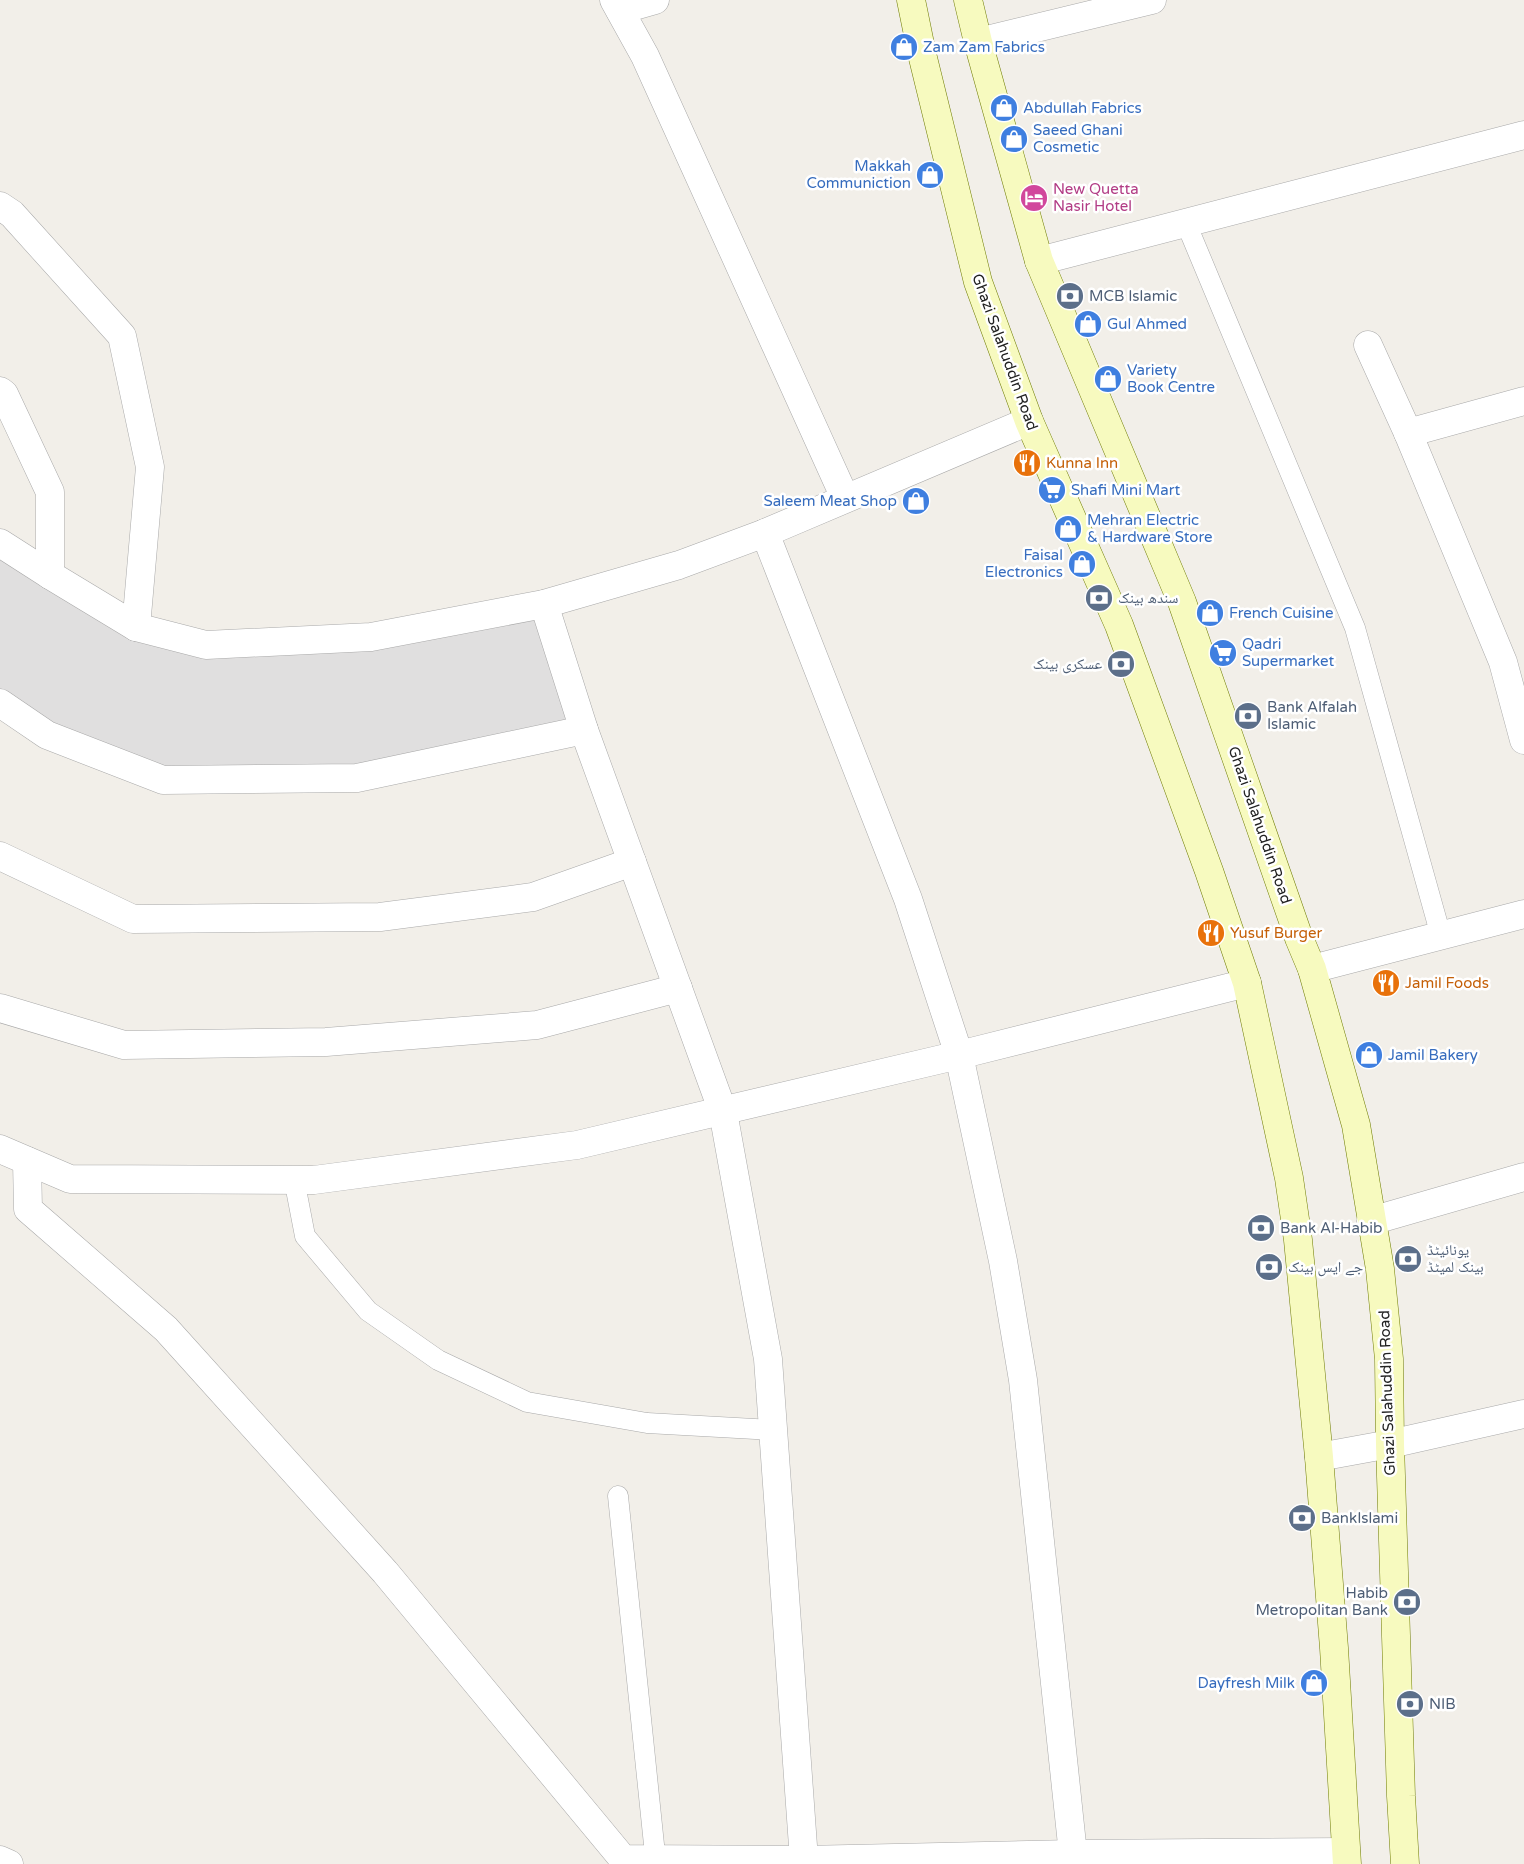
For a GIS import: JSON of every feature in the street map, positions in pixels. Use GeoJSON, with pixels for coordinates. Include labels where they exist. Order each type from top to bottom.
{"type":"FeatureCollection","features":[{"type":"Feature","properties":{"kind":"main road","name":"Ghazi Salahuddin Road"},"geometry":{"type":"LineString","coordinates":[[911,0],[922,54],[978,282],[1029,421],[1119,625],[1210,871],[1247,983],[1289,1178],[1298,1240],[1319,1457],[1334,1648],[1347,1858]]}},
{"type":"Feature","properties":{"kind":"main road","name":"Ghazi Salahuddin Road"},"geometry":{"type":"LineString","coordinates":[[968,0],[1039,261],[1182,602],[1299,938],[1312,969],[1356,1125],[1380,1269],[1389,1359],[1401,1796],[1405,1864]]}},
{"type":"Feature","properties":{"kind":"street"},"geometry":{"type":"LineString","coordinates":[[655,0],[617,5],[645,56],[845,498]]}},
{"type":"Feature","properties":{"kind":"street"},"geometry":{"type":"LineString","coordinates":[[978,42],[1152,0]]}},
{"type":"Feature","properties":{"kind":"street"},"geometry":{"type":"LineString","coordinates":[[1039,261],[1524,135]]}},
{"type":"Feature","properties":{"kind":"street"},"geometry":{"type":"LineString","coordinates":[[0,206],[12,214],[122,336],[150,468],[136,627]]}},
{"type":"Feature","properties":{"kind":"street"},"geometry":{"type":"LineString","coordinates":[[1368,345],[1513,659],[1524,740]]}},
{"type":"Feature","properties":{"kind":"street"},"geometry":{"type":"LineString","coordinates":[[0,391],[4,394],[50,492],[50,575]]}},
{"type":"Feature","properties":{"kind":"street"},"geometry":{"type":"LineString","coordinates":[[1408,433],[1524,401]]}},
{"type":"Feature","properties":{"kind":"street"},"geometry":{"type":"LineString","coordinates":[[0,543],[136,627],[206,644],[370,637],[544,604],[679,565],[765,533],[1029,421]]}},
{"type":"Feature","properties":{"kind":"street"},"geometry":{"type":"LineString","coordinates":[[765,533],[908,899],[959,1055],[1003,1261],[1023,1380],[1072,1854]]}},
{"type":"Feature","properties":{"kind":"street"},"geometry":{"type":"LineString","coordinates":[[544,604],[584,730],[723,1112],[768,1359],[804,1860]]}},
{"type":"Feature","properties":{"kind":"street"},"geometry":{"type":"LineString","coordinates":[[0,703],[47,735],[163,780],[357,778],[584,730]]}},
{"type":"Feature","properties":{"kind":"street"},"geometry":{"type":"LineString","coordinates":[[0,856],[133,919],[380,917],[533,897],[632,862]]}},
{"type":"Feature","properties":{"kind":"street"},"geometry":{"type":"LineString","coordinates":[[1312,969],[1524,914]]}},
{"type":"Feature","properties":{"kind":"street"},"geometry":{"type":"LineString","coordinates":[[0,1149],[70,1179],[314,1180],[577,1145],[959,1055],[1247,983]]}},
{"type":"Feature","properties":{"kind":"street"},"geometry":{"type":"LineString","coordinates":[[0,1008],[124,1045],[326,1042],[537,1025],[678,988]]}},
{"type":"Feature","properties":{"kind":"street"},"geometry":{"type":"LineString","coordinates":[[26,1161],[28,1209],[166,1329],[385,1572],[623,1859],[656,1862],[1072,1854],[1347,1858]]}},
{"type":"Feature","properties":{"kind":"street"},"geometry":{"type":"LineString","coordinates":[[1371,1221],[1524,1177]]}},
{"type":"Feature","properties":{"kind":"street"},"geometry":{"type":"LineString","coordinates":[[1319,1457],[1390,1444],[1524,1414]]}},
{"type":"Feature","properties":{"kind":"street"},"geometry":{"type":"LineString","coordinates":[[0,1860],[9,1864]]}},
{"type":"Feature","properties":{"kind":"lane"},"geometry":{"type":"LineString","coordinates":[[1186,222],[1355,628],[1441,936]]}},
{"type":"Feature","properties":{"kind":"lane"},"geometry":{"type":"LineString","coordinates":[[294,1179],[305,1236],[368,1311],[438,1360],[527,1402],[647,1423],[774,1430]]}},
{"type":"Feature","properties":{"kind":"lane"},"geometry":{"type":"LineString","coordinates":[[618,1496],[656,1862]]}},
{"type":"Feature","properties":{"kind":"shaded area"},"geometry":{"type":"Polygon","coordinates":[[[0,544],[206,645],[544,604],[584,730],[357,778],[163,780],[0,703],[0,544]]]}},
{"type":"Feature","properties":{"kind":"place","name":"Zam Zam Fabrics"},"geometry":{"type":"Point","coordinates":[904,47]}},
{"type":"Feature","properties":{"kind":"place","name":"Abdullah Fabrics"},"geometry":{"type":"Point","coordinates":[1004,108]}},
{"type":"Feature","properties":{"kind":"place","name":"Saeed Ghani Cosmetic"},"geometry":{"type":"Point","coordinates":[1014,139]}},
{"type":"Feature","properties":{"kind":"place","name":"Makkah Communiction"},"geometry":{"type":"Point","coordinates":[930,175]}},
{"type":"Feature","properties":{"kind":"place","name":"New Quetta Nasir Hotel"},"geometry":{"type":"Point","coordinates":[1034,198]}},
{"type":"Feature","properties":{"kind":"place","name":"MCB Islamic"},"geometry":{"type":"Point","coordinates":[1070,296]}},
{"type":"Feature","properties":{"kind":"place","name":"Gul Ahmed"},"geometry":{"type":"Point","coordinates":[1088,324]}},
{"type":"Feature","properties":{"kind":"place","name":"Variety Book Centre"},"geometry":{"type":"Point","coordinates":[1108,379]}},
{"type":"Feature","properties":{"kind":"place","name":"Kunna Inn"},"geometry":{"type":"Point","coordinates":[1027,463]}},
{"type":"Feature","properties":{"kind":"place","name":"Shafi Mini Mart"},"geometry":{"type":"Point","coordinates":[1052,490]}},
{"type":"Feature","properties":{"kind":"place","name":"Saleem Meat Shop"},"geometry":{"type":"Point","coordinates":[916,501]}},
{"type":"Feature","properties":{"kind":"place","name":"Mehran Electric & Hardware Store"},"geometry":{"type":"Point","coordinates":[1068,529]}},
{"type":"Feature","properties":{"kind":"place","name":"Faisal Electronics"},"geometry":{"type":"Point","coordinates":[1082,564]}},
{"type":"Feature","properties":{"kind":"place","name":"سندھ بینک"},"geometry":{"type":"Point","coordinates":[1099,598]}},
{"type":"Feature","properties":{"kind":"place","name":"French Cuisine"},"geometry":{"type":"Point","coordinates":[1210,613]}},
{"type":"Feature","properties":{"kind":"place","name":"Qadri Supermarket"},"geometry":{"type":"Point","coordinates":[1223,653]}},
{"type":"Feature","properties":{"kind":"place","name":"عسکری بینک"},"geometry":{"type":"Point","coordinates":[1121,664]}},
{"type":"Feature","properties":{"kind":"place","name":"Bank Alfalah Islamic"},"geometry":{"type":"Point","coordinates":[1248,716]}},
{"type":"Feature","properties":{"kind":"place","name":"Yusuf Burger"},"geometry":{"type":"Point","coordinates":[1211,933]}},
{"type":"Feature","properties":{"kind":"place","name":"Jamil Foods"},"geometry":{"type":"Point","coordinates":[1386,983]}},
{"type":"Feature","properties":{"kind":"place","name":"Jamil Bakery"},"geometry":{"type":"Point","coordinates":[1369,1055]}},
{"type":"Feature","properties":{"kind":"place","name":"Bank Al-Habib"},"geometry":{"type":"Point","coordinates":[1261,1228]}},
{"type":"Feature","properties":{"kind":"place","name":"یونائیٹڈ بینک لمیٹڈ"},"geometry":{"type":"Point","coordinates":[1408,1259]}},
{"type":"Feature","properties":{"kind":"place","name":"جے ایس بینک"},"geometry":{"type":"Point","coordinates":[1269,1267]}},
{"type":"Feature","properties":{"kind":"place","name":"BankIslami"},"geometry":{"type":"Point","coordinates":[1302,1518]}},
{"type":"Feature","properties":{"kind":"place","name":"Habib Metropolitan Bank"},"geometry":{"type":"Point","coordinates":[1407,1602]}},
{"type":"Feature","properties":{"kind":"place","name":"Dayfresh Milk"},"geometry":{"type":"Point","coordinates":[1314,1683]}},
{"type":"Feature","properties":{"kind":"place","name":"NIB"},"geometry":{"type":"Point","coordinates":[1410,1704]}}]}
